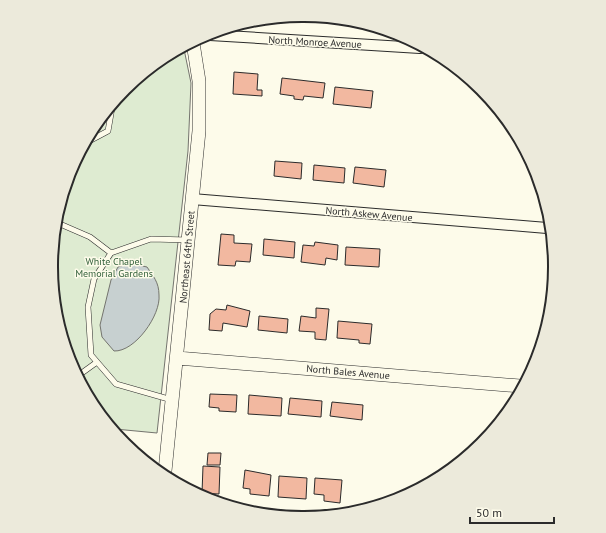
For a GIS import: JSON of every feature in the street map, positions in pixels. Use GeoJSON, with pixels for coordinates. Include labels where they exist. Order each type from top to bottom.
{"type":"FeatureCollection","features":[{"type":"Feature","properties":{"kind":"street","name":"North Monroe Avenue"},"geometry":{"type":"LineString","coordinates":[[222,36],[412,48]]}},
{"type":"Feature","properties":{"kind":"street","name":"Northeast 64th Street"},"geometry":{"type":"LineString","coordinates":[[165,469],[200,104],[194,48]]}},
{"type":"Feature","properties":{"kind":"street","name":"North Askew Avenue"},"geometry":{"type":"LineString","coordinates":[[192,199],[544,228]]}},
{"type":"Feature","properties":{"kind":"street","name":"North Bales Avenue"},"geometry":{"type":"LineString","coordinates":[[177,358],[517,386]]}},
{"type":"Feature","properties":{"kind":"lane"},"geometry":{"type":"LineString","coordinates":[[95,138],[108,131],[111,116]]}},
{"type":"Feature","properties":{"kind":"lane"},"geometry":{"type":"LineString","coordinates":[[62,225],[90,237],[111,253]]}},
{"type":"Feature","properties":{"kind":"lane"},"geometry":{"type":"LineString","coordinates":[[173,400],[116,384],[91,355],[88,307],[94,279],[111,253],[151,239],[188,240]]}},
{"type":"Feature","properties":{"kind":"lane"},"geometry":{"type":"LineString","coordinates":[[83,372],[97,362]]}},
{"type":"Feature","properties":{"kind":"green space","name":"White Chapel Memorial Gardens"},"geometry":{"type":"Polygon","coordinates":[[[185,53],[191,83],[188,151],[157,433],[121,430],[91,389],[71,345],[63,314],[59,282],[59,251],[63,219],[71,188],[91,144],[119,105],[130,94],[167,63],[185,53]]]}},
{"type":"Feature","properties":{"kind":"shaded area"},"geometry":{"type":"Polygon","coordinates":[[[129,263],[147,267],[158,286],[159,303],[151,322],[138,339],[122,350],[114,351],[102,337],[100,325],[111,280],[118,267],[129,263]]]}},
{"type":"Feature","properties":{"kind":"building"},"geometry":{"type":"Polygon","coordinates":[[[234,72],[258,74],[257,90],[262,90],[262,96],[233,94],[234,72]]]}},
{"type":"Feature","properties":{"kind":"building"},"geometry":{"type":"Polygon","coordinates":[[[282,78],[325,83],[323,98],[304,96],[303,100],[294,99],[294,96],[280,94],[282,78]]]}},
{"type":"Feature","properties":{"kind":"building"},"geometry":{"type":"Polygon","coordinates":[[[335,87],[373,91],[371,108],[333,104],[335,87]]]}},
{"type":"Feature","properties":{"kind":"building"},"geometry":{"type":"Polygon","coordinates":[[[275,161],[302,163],[301,179],[274,176],[275,161]]]}},
{"type":"Feature","properties":{"kind":"building"},"geometry":{"type":"Polygon","coordinates":[[[314,165],[345,168],[344,183],[313,180],[314,165]]]}},
{"type":"Feature","properties":{"kind":"building"},"geometry":{"type":"Polygon","coordinates":[[[355,167],[386,170],[384,187],[353,183],[355,167]]]}},
{"type":"Feature","properties":{"kind":"building"},"geometry":{"type":"Polygon","coordinates":[[[221,234],[234,235],[234,243],[252,244],[250,262],[236,261],[235,266],[218,265],[221,234]]]}},
{"type":"Feature","properties":{"kind":"building"},"geometry":{"type":"Polygon","coordinates":[[[264,239],[295,242],[294,258],[263,255],[264,239]]]}},
{"type":"Feature","properties":{"kind":"building"},"geometry":{"type":"Polygon","coordinates":[[[315,242],[338,245],[337,260],[326,258],[325,265],[301,262],[303,245],[314,246],[315,242]]]}},
{"type":"Feature","properties":{"kind":"building"},"geometry":{"type":"Polygon","coordinates":[[[346,247],[380,249],[379,267],[345,265],[346,247]]]}},
{"type":"Feature","properties":{"kind":"building"},"geometry":{"type":"Polygon","coordinates":[[[227,305],[250,311],[247,327],[223,323],[222,331],[209,330],[210,314],[216,309],[226,310],[227,305]]]}},
{"type":"Feature","properties":{"kind":"building"},"geometry":{"type":"Polygon","coordinates":[[[316,308],[329,309],[326,340],[315,339],[315,332],[299,331],[301,316],[316,318],[316,308]]]}},
{"type":"Feature","properties":{"kind":"building"},"geometry":{"type":"Polygon","coordinates":[[[259,316],[288,319],[287,333],[258,330],[259,316]]]}},
{"type":"Feature","properties":{"kind":"building"},"geometry":{"type":"Polygon","coordinates":[[[338,321],[372,324],[370,344],[359,343],[359,340],[337,338],[338,321]]]}},
{"type":"Feature","properties":{"kind":"building"},"geometry":{"type":"Polygon","coordinates":[[[210,394],[237,395],[236,412],[219,411],[219,408],[209,407],[210,394]]]}},
{"type":"Feature","properties":{"kind":"building"},"geometry":{"type":"Polygon","coordinates":[[[249,395],[282,398],[281,416],[248,414],[249,395]]]}},
{"type":"Feature","properties":{"kind":"building"},"geometry":{"type":"Polygon","coordinates":[[[290,398],[322,401],[321,417],[288,414],[290,398]]]}},
{"type":"Feature","properties":{"kind":"building"},"geometry":{"type":"Polygon","coordinates":[[[332,402],[363,405],[362,420],[330,416],[332,402]]]}},
{"type":"Feature","properties":{"kind":"building"},"geometry":{"type":"Polygon","coordinates":[[[208,453],[221,453],[220,465],[207,465],[208,453]]]}},
{"type":"Feature","properties":{"kind":"building"},"geometry":{"type":"Polygon","coordinates":[[[203,466],[220,467],[219,494],[213,494],[202,489],[203,466]]]}},
{"type":"Feature","properties":{"kind":"building"},"geometry":{"type":"Polygon","coordinates":[[[245,470],[271,475],[269,496],[250,494],[250,489],[243,488],[245,470]]]}},
{"type":"Feature","properties":{"kind":"building"},"geometry":{"type":"Polygon","coordinates":[[[279,476],[307,478],[306,499],[278,497],[279,476]]]}},
{"type":"Feature","properties":{"kind":"building"},"geometry":{"type":"Polygon","coordinates":[[[315,478],[342,480],[340,503],[324,501],[324,495],[314,494],[315,478]]]}}]}
